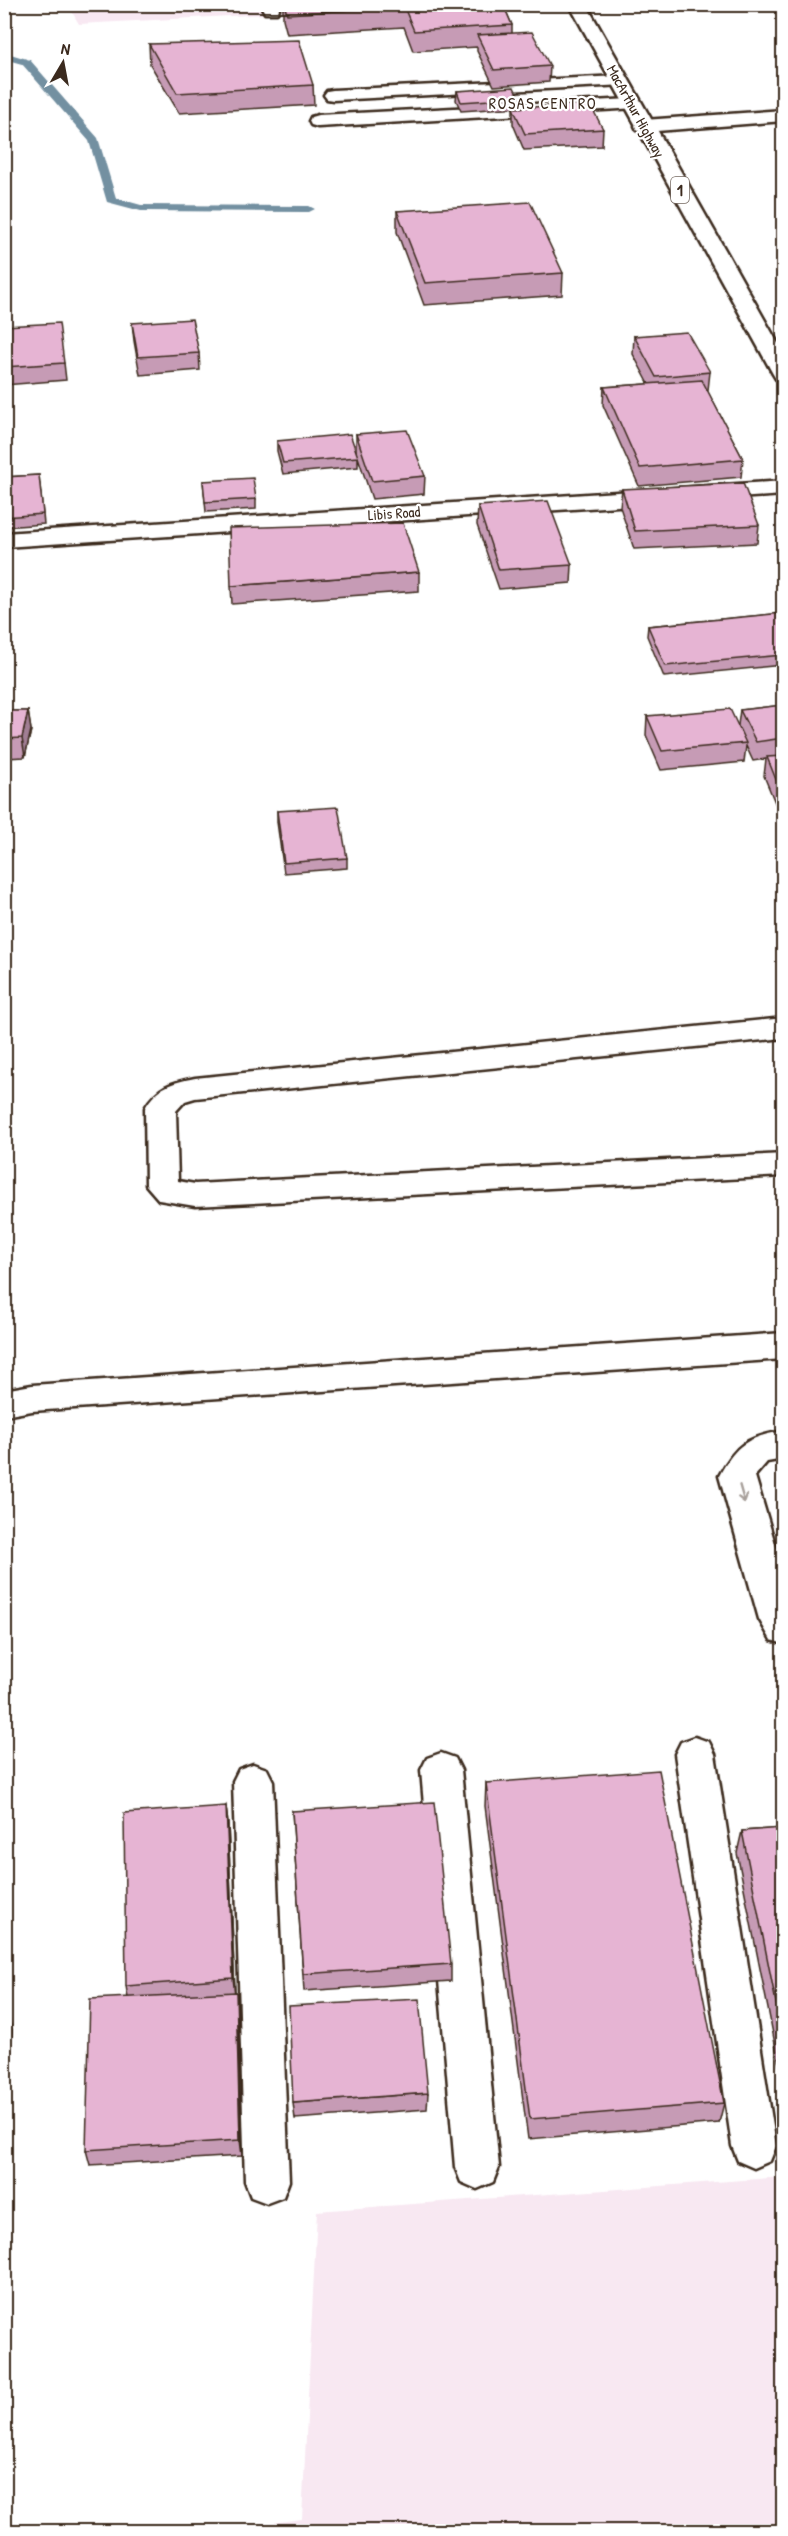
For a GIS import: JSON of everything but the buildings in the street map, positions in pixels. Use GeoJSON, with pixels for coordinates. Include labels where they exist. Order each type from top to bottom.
{"type":"FeatureCollection","features":[{"type":"Feature","properties":{"kind":"main road","name":"MacArthur Highway"},"geometry":{"type":"LineString","coordinates":[[577,4],[783,374]]}},
{"type":"Feature","properties":{"kind":"main road"},"geometry":{"type":"LineString","coordinates":[[333,95],[619,81]]}},
{"type":"Feature","properties":{"kind":"main road"},"geometry":{"type":"LineString","coordinates":[[318,122],[631,104]]}},
{"type":"Feature","properties":{"kind":"main road"},"geometry":{"type":"LineString","coordinates":[[644,126],[783,115]]}},
{"type":"Feature","properties":{"kind":"main road","name":"Libis Road"},"geometry":{"type":"LineString","coordinates":[[4,540],[783,488]]}},
{"type":"Feature","properties":{"kind":"main road"},"geometry":{"type":"LineString","coordinates":[[783,1028],[195,1088],[175,1093],[160,1108],[162,1185],[170,1192],[187,1194],[783,1165]]}},
{"type":"Feature","properties":{"kind":"main road"},"geometry":{"type":"LineString","coordinates":[[4,1403],[32,1398],[783,1346]]}},
{"type":"Feature","properties":{"kind":"main road"},"geometry":{"type":"LineString","coordinates":[[783,1445],[764,1448],[747,1457],[737,1476],[778,1619],[783,1629]]}},
{"type":"Feature","properties":{"kind":"main road"},"geometry":{"type":"LineString","coordinates":[[695,1754],[754,2145]]}},
{"type":"Feature","properties":{"kind":"main road"},"geometry":{"type":"LineString","coordinates":[[441,1770],[477,2167]]}},
{"type":"Feature","properties":{"kind":"main road"},"geometry":{"type":"LineString","coordinates":[[252,1781],[267,2181]]}},
{"type":"Feature","properties":{"kind":"shaded area"},"geometry":{"type":"Polygon","coordinates":[[[68,5],[440,5],[79,24],[68,5]]]}},
{"type":"Feature","properties":{"kind":"shaded area"},"geometry":{"type":"Polygon","coordinates":[[[783,2177],[783,2531],[208,2531],[302,2519],[317,2211],[783,2177]]]}},
{"type":"Feature","properties":{"kind":"waterway"},"geometry":{"type":"LineString","coordinates":[[4,55],[26,62],[94,140],[111,200],[141,208],[309,209]]}},
{"type":"Feature","properties":{"kind":"district","name":"ROSAS CENTRO"},"geometry":{"type":"Point","coordinates":[543,103]}}]}
